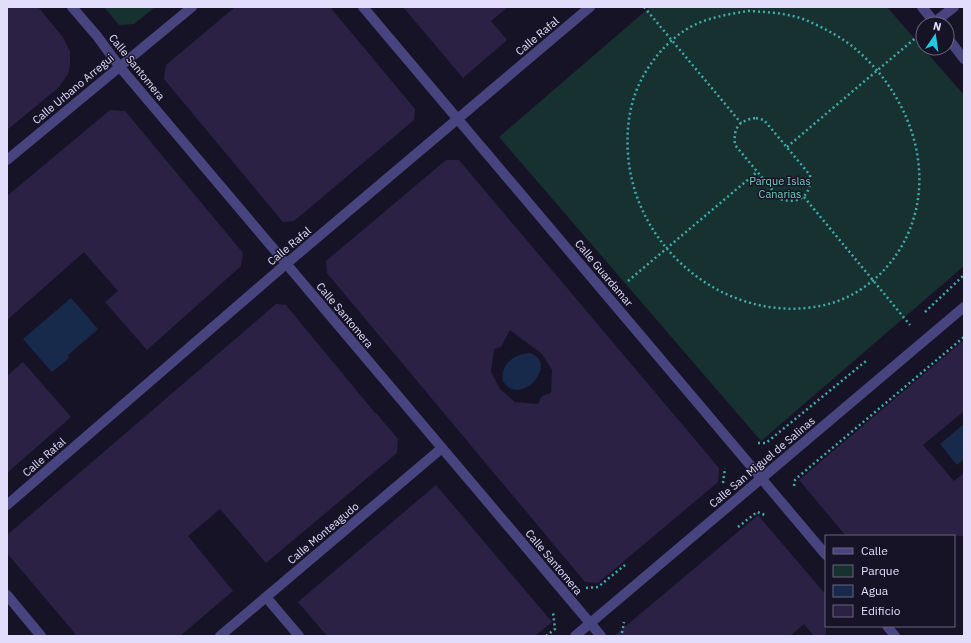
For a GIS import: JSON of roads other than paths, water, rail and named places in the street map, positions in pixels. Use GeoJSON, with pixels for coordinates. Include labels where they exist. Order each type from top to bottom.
{"type":"FeatureCollection","features":[{"type":"Feature","properties":{"kind":"street","name":"Calle Santomera"},"geometry":{"type":"LineString","coordinates":[[72,7],[97,36],[119,66],[601,636]]}},
{"type":"Feature","properties":{"kind":"street","name":"Calle Urbano Arregui"},"geometry":{"type":"LineString","coordinates":[[7,160],[192,7]]}},
{"type":"Feature","properties":{"kind":"street","name":"Calle Guardamar"},"geometry":{"type":"LineString","coordinates":[[363,7],[825,554]]}},
{"type":"Feature","properties":{"kind":"street","name":"Calle Rafal"},"geometry":{"type":"LineString","coordinates":[[7,505],[286,264],[590,7]]}},
{"type":"Feature","properties":{"kind":"street"},"geometry":{"type":"LineString","coordinates":[[922,7],[930,16]]}},
{"type":"Feature","properties":{"kind":"street"},"geometry":{"type":"LineString","coordinates":[[944,16],[954,7]]}},
{"type":"Feature","properties":{"kind":"street"},"geometry":{"type":"LineString","coordinates":[[955,47],[964,59]]}},
{"type":"Feature","properties":{"kind":"street","name":"Calle San Miguel de Salinas"},"geometry":{"type":"LineString","coordinates":[[575,636],[964,307]]}},
{"type":"Feature","properties":{"kind":"street","name":"Calle Monteagudo"},"geometry":{"type":"LineString","coordinates":[[220,636],[442,448]]}},
{"type":"Feature","properties":{"kind":"street"},"geometry":{"type":"LineString","coordinates":[[7,595],[41,636]]}},
{"type":"Feature","properties":{"kind":"street"},"geometry":{"type":"LineString","coordinates":[[266,597],[299,636]]}},
{"type":"Feature","properties":{"kind":"street"},"geometry":{"type":"LineString","coordinates":[[888,627],[895,636]]}},
{"type":"Feature","properties":{"kind":"water"},"geometry":{"type":"Polygon","coordinates":[[[71,298],[98,329],[68,355],[69,358],[52,372],[23,339],[71,298]]]}},
{"type":"Feature","properties":{"kind":"water"},"geometry":{"type":"Polygon","coordinates":[[[530,353],[538,358],[541,366],[539,374],[527,387],[519,390],[510,388],[503,381],[506,365],[509,361],[519,355],[530,353]]]}},
{"type":"Feature","properties":{"kind":"water"},"geometry":{"type":"Polygon","coordinates":[[[964,424],[964,459],[957,465],[940,444],[964,424]]]}},
{"type":"Feature","properties":{"kind":"park label","name":"Parque Islas Canarias"},"geometry":{"type":"Point","coordinates":[780,187]}}]}
